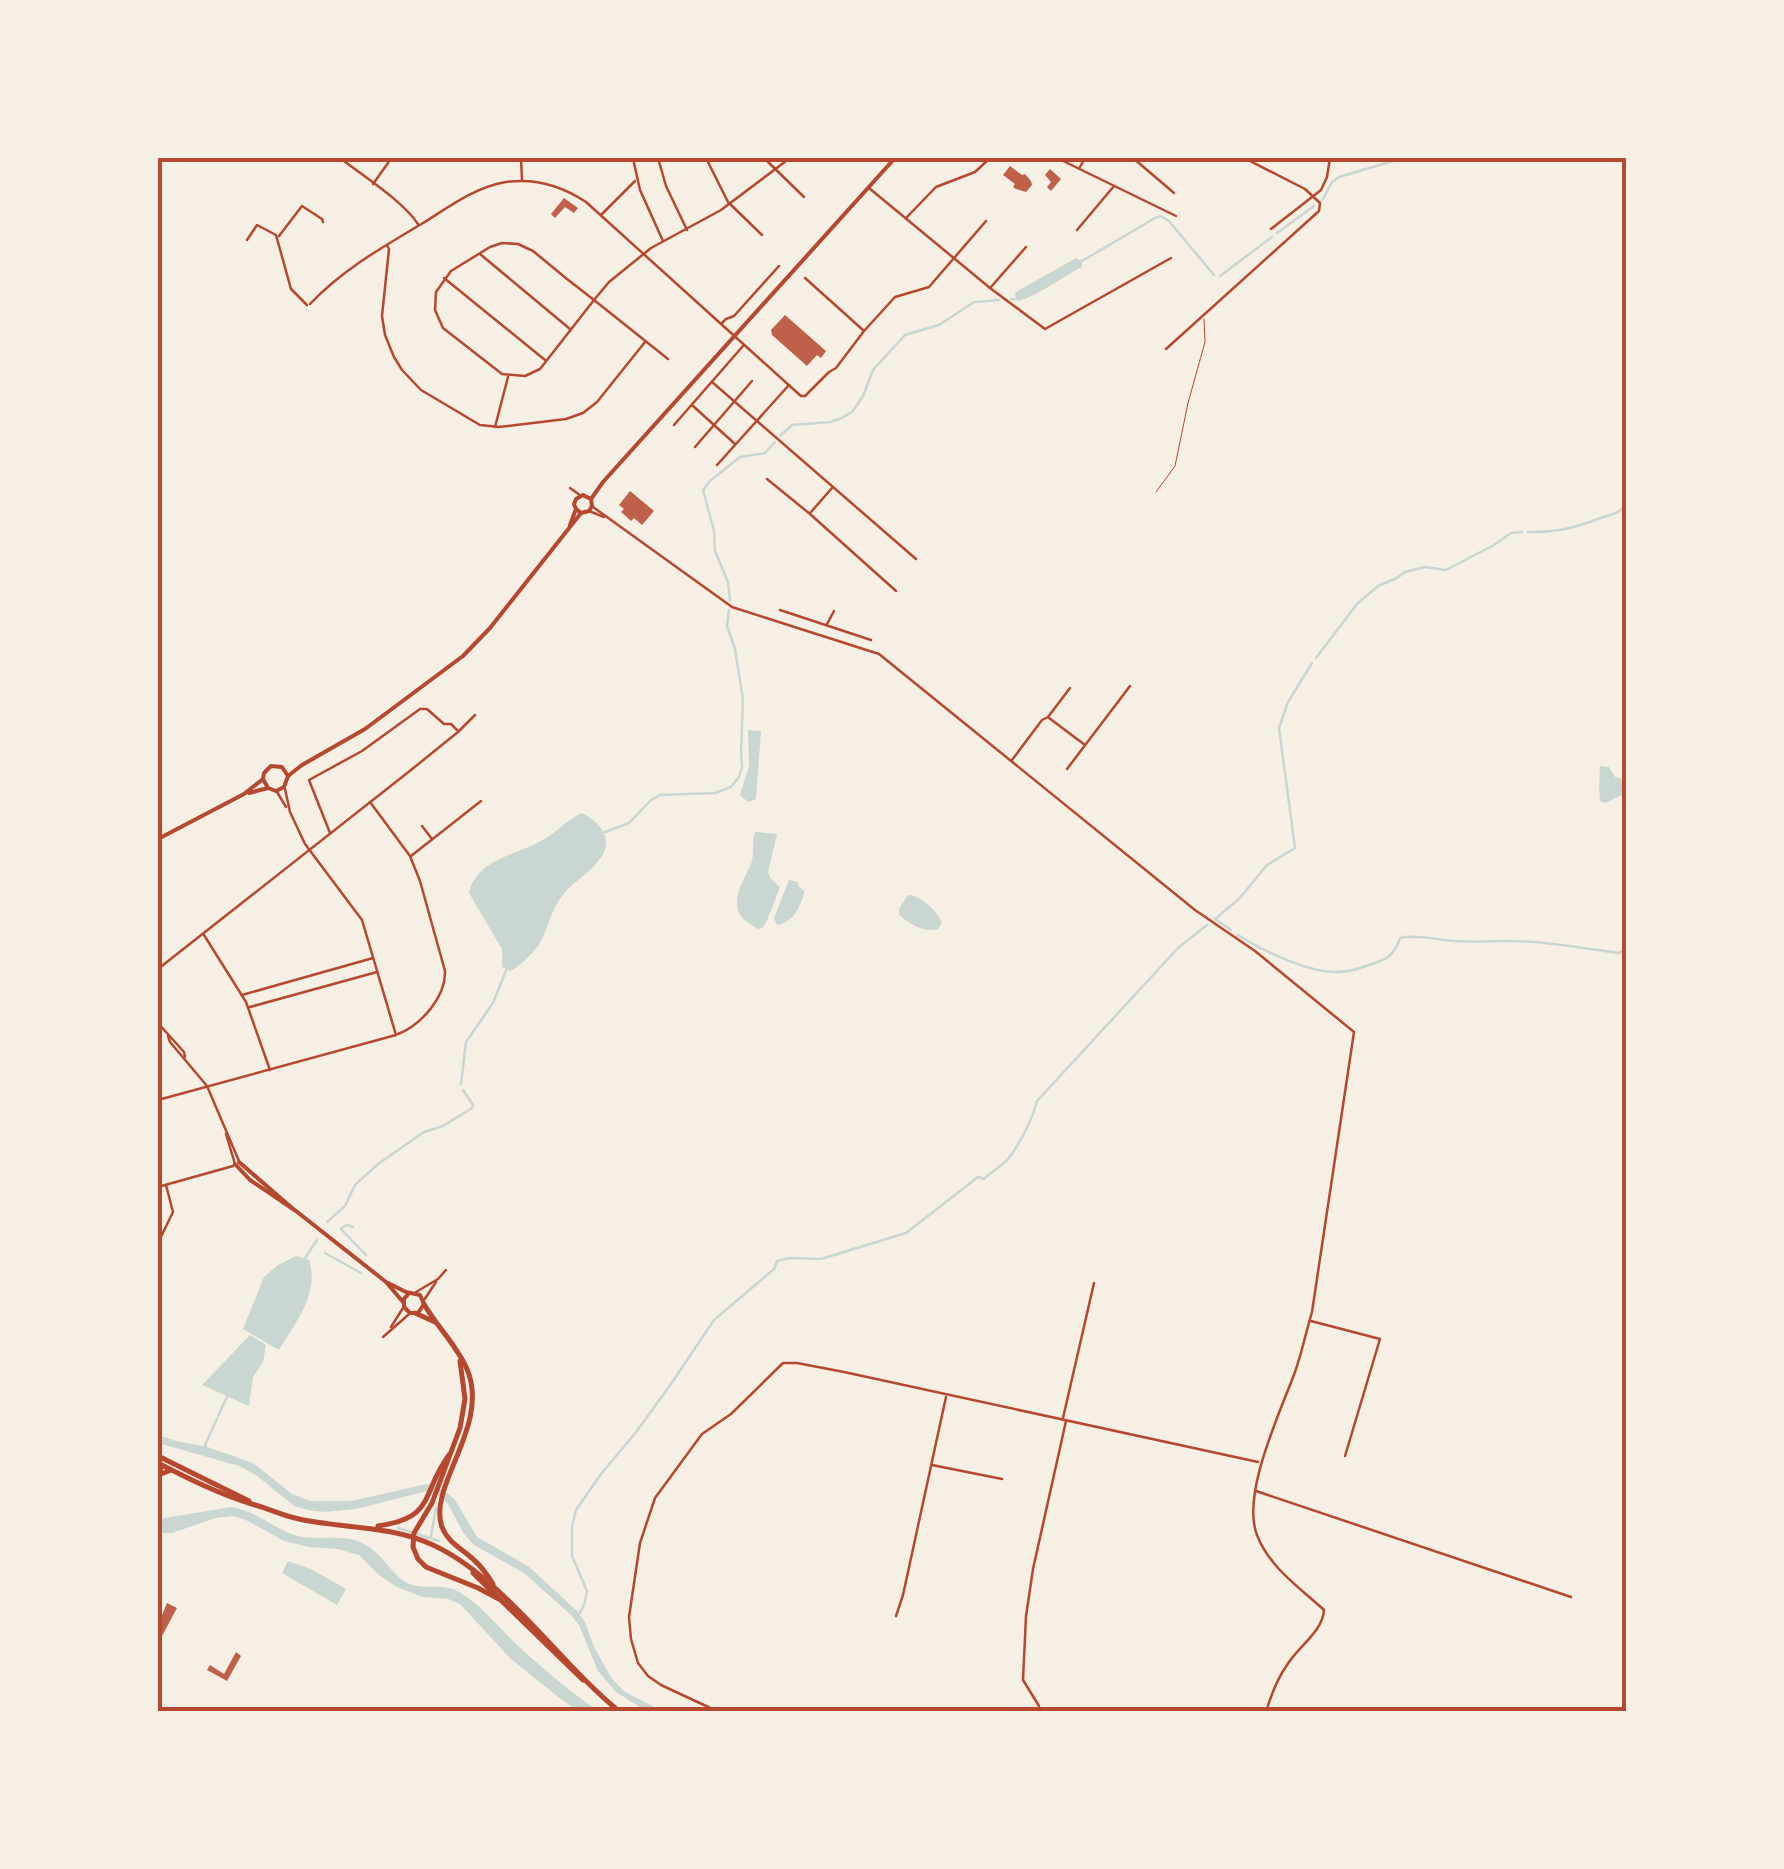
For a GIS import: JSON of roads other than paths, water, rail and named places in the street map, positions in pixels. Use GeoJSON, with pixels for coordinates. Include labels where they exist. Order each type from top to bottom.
{"type":"FeatureCollection","features":[{"type":"Feature","properties":{"kind":"main road"},"geometry":{"type":"LineString","coordinates":[[244,794],[284,787],[288,776],[302,765],[365,729],[470,650],[547,556],[586,501],[895,158]]}},
{"type":"Feature","properties":{"kind":"main road"},"geometry":{"type":"LineString","coordinates":[[579,511],[574,504],[586,501]]}},
{"type":"Feature","properties":{"kind":"main road"},"geometry":{"type":"LineString","coordinates":[[285,769],[302,765]]}},
{"type":"Feature","properties":{"kind":"main road"},"geometry":{"type":"LineString","coordinates":[[268,788],[263,779],[271,766],[285,769],[288,776]]}},
{"type":"Feature","properties":{"kind":"main road"},"geometry":{"type":"LineString","coordinates":[[158,840],[244,794],[263,779]]}},
{"type":"Feature","properties":{"kind":"main road"},"geometry":{"type":"LineString","coordinates":[[237,1163],[386,1282],[406,1311],[438,1323]]}},
{"type":"Feature","properties":{"kind":"main road"},"geometry":{"type":"LineString","coordinates":[[386,1282],[422,1296],[467,1370],[470,1415],[464,1440],[433,1504],[447,1536],[481,1566],[500,1597]]}},
{"type":"Feature","properties":{"kind":"main road"},"geometry":{"type":"LineString","coordinates":[[403,1304],[412,1293]]}},
{"type":"Feature","properties":{"kind":"main road"},"geometry":{"type":"LineString","coordinates":[[414,1314],[422,1310],[424,1303]]}},
{"type":"Feature","properties":{"kind":"main road"},"geometry":{"type":"LineString","coordinates":[[460,1358],[464,1405],[460,1428],[433,1504],[415,1530],[412,1542],[416,1556],[426,1567],[500,1597]]}},
{"type":"Feature","properties":{"kind":"main road"},"geometry":{"type":"LineString","coordinates":[[160,1464],[256,1505]]}},
{"type":"Feature","properties":{"kind":"main road"},"geometry":{"type":"LineString","coordinates":[[158,1482],[160,1464]]}},
{"type":"Feature","properties":{"kind":"main road"},"geometry":{"type":"LineString","coordinates":[[160,1464],[295,1519],[370,1528],[416,1538],[444,1550],[464,1563],[620,1712]]}},
{"type":"Feature","properties":{"kind":"main road"},"geometry":{"type":"LineString","coordinates":[[370,1528],[406,1520],[433,1504]]}},
{"type":"Feature","properties":{"kind":"street"},"geometry":{"type":"LineString","coordinates":[[340,158],[416,219],[419,226]]}},
{"type":"Feature","properties":{"kind":"street"},"geometry":{"type":"LineString","coordinates":[[372,184],[390,158]]}},
{"type":"Feature","properties":{"kind":"street"},"geometry":{"type":"LineString","coordinates":[[522,158],[522,181]]}},
{"type":"Feature","properties":{"kind":"street"},"geometry":{"type":"LineString","coordinates":[[658,158],[666,186],[687,230]]}},
{"type":"Feature","properties":{"kind":"street"},"geometry":{"type":"LineString","coordinates":[[706,158],[730,204],[762,235]]}},
{"type":"Feature","properties":{"kind":"street"},"geometry":{"type":"LineString","coordinates":[[764,158],[804,197]]}},
{"type":"Feature","properties":{"kind":"street"},"geometry":{"type":"LineString","coordinates":[[668,359],[646,341],[594,300],[525,246],[502,243],[480,254],[451,271],[436,292],[438,319],[443,328],[490,367],[509,376],[524,376],[540,369],[594,300],[609,282],[644,254],[730,204],[790,158]]}},
{"type":"Feature","properties":{"kind":"street"},"geometry":{"type":"LineString","coordinates":[[905,219],[936,187],[974,172],[990,158]]}},
{"type":"Feature","properties":{"kind":"street"},"geometry":{"type":"LineString","coordinates":[[1058,158],[1176,216]]}},
{"type":"Feature","properties":{"kind":"street"},"geometry":{"type":"LineString","coordinates":[[1079,168],[1085,158]]}},
{"type":"Feature","properties":{"kind":"street"},"geometry":{"type":"LineString","coordinates":[[1133,158],[1174,194]]}},
{"type":"Feature","properties":{"kind":"street"},"geometry":{"type":"LineString","coordinates":[[1166,349],[1318,213],[1320,205],[1304,189],[1244,158]]}},
{"type":"Feature","properties":{"kind":"street"},"geometry":{"type":"LineString","coordinates":[[1271,229],[1314,197],[1326,182],[1330,158]]}},
{"type":"Feature","properties":{"kind":"street"},"geometry":{"type":"LineString","coordinates":[[634,163],[663,242]]}},
{"type":"Feature","properties":{"kind":"street"},"geometry":{"type":"LineString","coordinates":[[601,215],[638,180]]}},
{"type":"Feature","properties":{"kind":"street"},"geometry":{"type":"LineString","coordinates":[[246,240],[259,225],[278,237],[291,289],[309,304],[349,268],[480,190],[503,183],[543,183],[586,202],[801,396],[836,368],[864,330],[896,297],[929,287],[986,221]]}},
{"type":"Feature","properties":{"kind":"street"},"geometry":{"type":"LineString","coordinates":[[1076,230],[1114,185]]}},
{"type":"Feature","properties":{"kind":"street"},"geometry":{"type":"LineString","coordinates":[[868,187],[1045,329],[1171,258]]}},
{"type":"Feature","properties":{"kind":"street"},"geometry":{"type":"LineString","coordinates":[[278,237],[302,206],[322,222]]}},
{"type":"Feature","properties":{"kind":"street"},"geometry":{"type":"LineString","coordinates":[[386,245],[389,249],[382,316],[394,358],[410,379],[434,399],[471,421],[495,428],[584,412],[597,402],[646,341]]}},
{"type":"Feature","properties":{"kind":"street"},"geometry":{"type":"LineString","coordinates":[[990,288],[1026,248]]}},
{"type":"Feature","properties":{"kind":"street"},"geometry":{"type":"LineString","coordinates":[[480,254],[571,330]]}},
{"type":"Feature","properties":{"kind":"street"},"geometry":{"type":"LineString","coordinates":[[721,324],[734,316],[780,266]]}},
{"type":"Feature","properties":{"kind":"street"},"geometry":{"type":"LineString","coordinates":[[444,278],[546,361]]}},
{"type":"Feature","properties":{"kind":"street"},"geometry":{"type":"LineString","coordinates":[[805,278],[864,330]]}},
{"type":"Feature","properties":{"kind":"street"},"geometry":{"type":"LineString","coordinates":[[674,425],[744,345]]}},
{"type":"Feature","properties":{"kind":"street"},"geometry":{"type":"LineString","coordinates":[[495,428],[509,376]]}},
{"type":"Feature","properties":{"kind":"street"},"geometry":{"type":"LineString","coordinates":[[695,446],[752,381]]}},
{"type":"Feature","properties":{"kind":"street"},"geometry":{"type":"LineString","coordinates":[[712,382],[916,559]]}},
{"type":"Feature","properties":{"kind":"street"},"geometry":{"type":"LineString","coordinates":[[717,465],[789,385]]}},
{"type":"Feature","properties":{"kind":"street"},"geometry":{"type":"LineString","coordinates":[[692,405],[736,444]]}},
{"type":"Feature","properties":{"kind":"street"},"geometry":{"type":"LineString","coordinates":[[766,478],[896,591]]}},
{"type":"Feature","properties":{"kind":"street"},"geometry":{"type":"LineString","coordinates":[[810,514],[833,487]]}},
{"type":"Feature","properties":{"kind":"street"},"geometry":{"type":"LineString","coordinates":[[586,501],[735,608],[878,654],[1195,910],[1255,951],[1354,1032],[1310,1321],[1261,1463],[1253,1518],[1262,1546],[1291,1581],[1324,1610],[1323,1620],[1276,1682],[1266,1712]]}},
{"type":"Feature","properties":{"kind":"street"},"geometry":{"type":"LineString","coordinates":[[780,610],[870,640]]}},
{"type":"Feature","properties":{"kind":"street"},"geometry":{"type":"LineString","coordinates":[[826,625],[834,611]]}},
{"type":"Feature","properties":{"kind":"street"},"geometry":{"type":"LineString","coordinates":[[1067,769],[1130,686]]}},
{"type":"Feature","properties":{"kind":"street"},"geometry":{"type":"LineString","coordinates":[[1011,762],[1070,688]]}},
{"type":"Feature","properties":{"kind":"street"},"geometry":{"type":"LineString","coordinates":[[330,834],[310,780],[362,751],[422,708],[444,724],[453,725],[458,732]]}},
{"type":"Feature","properties":{"kind":"street"},"geometry":{"type":"LineString","coordinates":[[158,969],[475,715]]}},
{"type":"Feature","properties":{"kind":"street"},"geometry":{"type":"LineString","coordinates":[[1048,716],[1085,746]]}},
{"type":"Feature","properties":{"kind":"street"},"geometry":{"type":"LineString","coordinates":[[284,787],[290,812]]}},
{"type":"Feature","properties":{"kind":"street"},"geometry":{"type":"LineString","coordinates":[[276,791],[310,850],[360,915],[396,1035]]}},
{"type":"Feature","properties":{"kind":"street"},"geometry":{"type":"LineString","coordinates":[[410,856],[480,801]]}},
{"type":"Feature","properties":{"kind":"street"},"geometry":{"type":"LineString","coordinates":[[158,1100],[396,1035],[411,1027],[434,1003],[446,981],[420,881],[410,856],[370,802]]}},
{"type":"Feature","properties":{"kind":"street"},"geometry":{"type":"LineString","coordinates":[[422,826],[433,840]]}},
{"type":"Feature","properties":{"kind":"street"},"geometry":{"type":"LineString","coordinates":[[204,934],[249,1008],[270,1070]]}},
{"type":"Feature","properties":{"kind":"street"},"geometry":{"type":"LineString","coordinates":[[242,996],[374,958]]}},
{"type":"Feature","properties":{"kind":"street"},"geometry":{"type":"LineString","coordinates":[[249,1008],[378,972]]}},
{"type":"Feature","properties":{"kind":"street"},"geometry":{"type":"LineString","coordinates":[[158,1023],[207,1086],[237,1163],[158,1187]]}},
{"type":"Feature","properties":{"kind":"street"},"geometry":{"type":"LineString","coordinates":[[158,1243],[172,1212],[166,1185]]}},
{"type":"Feature","properties":{"kind":"street"},"geometry":{"type":"LineString","coordinates":[[424,1303],[446,1270]]}},
{"type":"Feature","properties":{"kind":"street"},"geometry":{"type":"LineString","coordinates":[[412,1293],[438,1279]]}},
{"type":"Feature","properties":{"kind":"street"},"geometry":{"type":"LineString","coordinates":[[1039,1706],[1023,1680],[1026,1616],[1094,1283]]}},
{"type":"Feature","properties":{"kind":"street"},"geometry":{"type":"LineString","coordinates":[[390,1328],[403,1304]]}},
{"type":"Feature","properties":{"kind":"street"},"geometry":{"type":"LineString","coordinates":[[382,1337],[405,1316],[414,1314]]}},
{"type":"Feature","properties":{"kind":"street"},"geometry":{"type":"LineString","coordinates":[[1310,1321],[1380,1339],[1345,1456]]}},
{"type":"Feature","properties":{"kind":"street"},"geometry":{"type":"LineString","coordinates":[[718,1712],[669,1690],[648,1676],[638,1663],[629,1615],[640,1544],[653,1504],[702,1434],[732,1414],[783,1363],[844,1372],[1261,1463]]}},
{"type":"Feature","properties":{"kind":"street"},"geometry":{"type":"LineString","coordinates":[[896,1616],[946,1395]]}},
{"type":"Feature","properties":{"kind":"street"},"geometry":{"type":"LineString","coordinates":[[930,1464],[1002,1480]]}},
{"type":"Feature","properties":{"kind":"street"},"geometry":{"type":"LineString","coordinates":[[1256,1491],[1571,1597]]}},
{"type":"Feature","properties":{"kind":"lane"},"geometry":{"type":"LineString","coordinates":[[1156,492],[1175,466],[1205,342],[1202,316]]}},
{"type":"Feature","properties":{"kind":"waterway"},"geometry":{"type":"LineString","coordinates":[[1323,199],[1339,177],[1418,158]]}},
{"type":"Feature","properties":{"kind":"waterway"},"geometry":{"type":"LineString","coordinates":[[1277,233],[1314,206]]}},
{"type":"Feature","properties":{"kind":"waterway"},"geometry":{"type":"LineString","coordinates":[[1082,261],[1161,216],[1214,275]]}},
{"type":"Feature","properties":{"kind":"waterway"},"geometry":{"type":"LineString","coordinates":[[1220,276],[1272,237]]}},
{"type":"Feature","properties":{"kind":"waterway"},"geometry":{"type":"LineString","coordinates":[[1011,299],[1018,299]]}},
{"type":"Feature","properties":{"kind":"waterway"},"geometry":{"type":"LineString","coordinates":[[781,435],[792,425],[830,422],[853,411],[873,370],[905,335],[939,325],[974,302],[999,300]]}},
{"type":"Feature","properties":{"kind":"waterway"},"geometry":{"type":"LineString","coordinates":[[730,601],[703,490],[740,457],[765,453],[775,442]]}},
{"type":"Feature","properties":{"kind":"waterway"},"geometry":{"type":"LineString","coordinates":[[1528,532],[1572,527],[1614,514],[1626,505]]}},
{"type":"Feature","properties":{"kind":"waterway"},"geometry":{"type":"LineString","coordinates":[[1316,658],[1357,604],[1378,586],[1425,567],[1446,570],[1511,533],[1522,532]]}},
{"type":"Feature","properties":{"kind":"waterway"},"geometry":{"type":"LineString","coordinates":[[600,834],[629,823],[660,795],[715,793],[731,787],[739,777],[743,700],[727,626],[729,610]]}},
{"type":"Feature","properties":{"kind":"waterway"},"geometry":{"type":"LineString","coordinates":[[1231,930],[1215,919],[1239,899],[1267,865],[1295,848],[1279,728],[1288,702],[1312,663]]}},
{"type":"Feature","properties":{"kind":"waterway"},"geometry":{"type":"LineString","coordinates":[[578,1616],[587,1591],[572,1556],[576,1510],[714,1320],[774,1269],[777,1261],[821,1259],[906,1233],[978,1177],[984,1179],[1013,1151],[1037,1101],[1178,948],[1207,925]]}},
{"type":"Feature","properties":{"kind":"waterway"},"geometry":{"type":"LineString","coordinates":[[1238,935],[1285,959],[1335,972],[1384,960],[1395,950],[1400,938],[1405,937],[1537,942],[1618,953],[1626,950]]}},
{"type":"Feature","properties":{"kind":"waterway"},"geometry":{"type":"LineString","coordinates":[[461,1084],[466,1042],[493,1003],[507,968]]}},
{"type":"Feature","properties":{"kind":"waterway"},"geometry":{"type":"LineString","coordinates":[[327,1222],[345,1206],[355,1185],[378,1164],[424,1132],[443,1126],[472,1108],[463,1090]]}},
{"type":"Feature","properties":{"kind":"waterway"},"geometry":{"type":"LineString","coordinates":[[341,1228],[353,1227]]}},
{"type":"Feature","properties":{"kind":"waterway"},"geometry":{"type":"LineString","coordinates":[[341,1229],[366,1255]]}},
{"type":"Feature","properties":{"kind":"waterway"},"geometry":{"type":"LineString","coordinates":[[305,1258],[317,1240]]}},
{"type":"Feature","properties":{"kind":"waterway"},"geometry":{"type":"LineString","coordinates":[[325,1253],[361,1273]]}},
{"type":"Feature","properties":{"kind":"waterway"},"geometry":{"type":"LineString","coordinates":[[218,1416],[227,1397]]}},
{"type":"Feature","properties":{"kind":"waterway"},"geometry":{"type":"LineString","coordinates":[[205,1445],[217,1419]]}},
{"type":"Feature","properties":{"kind":"waterway"},"geometry":{"type":"LineString","coordinates":[[431,1536],[436,1508]]}},
{"type":"Feature","properties":{"kind":"waterway"},"geometry":{"type":"LineString","coordinates":[[398,1528],[439,1541]]}}]}
